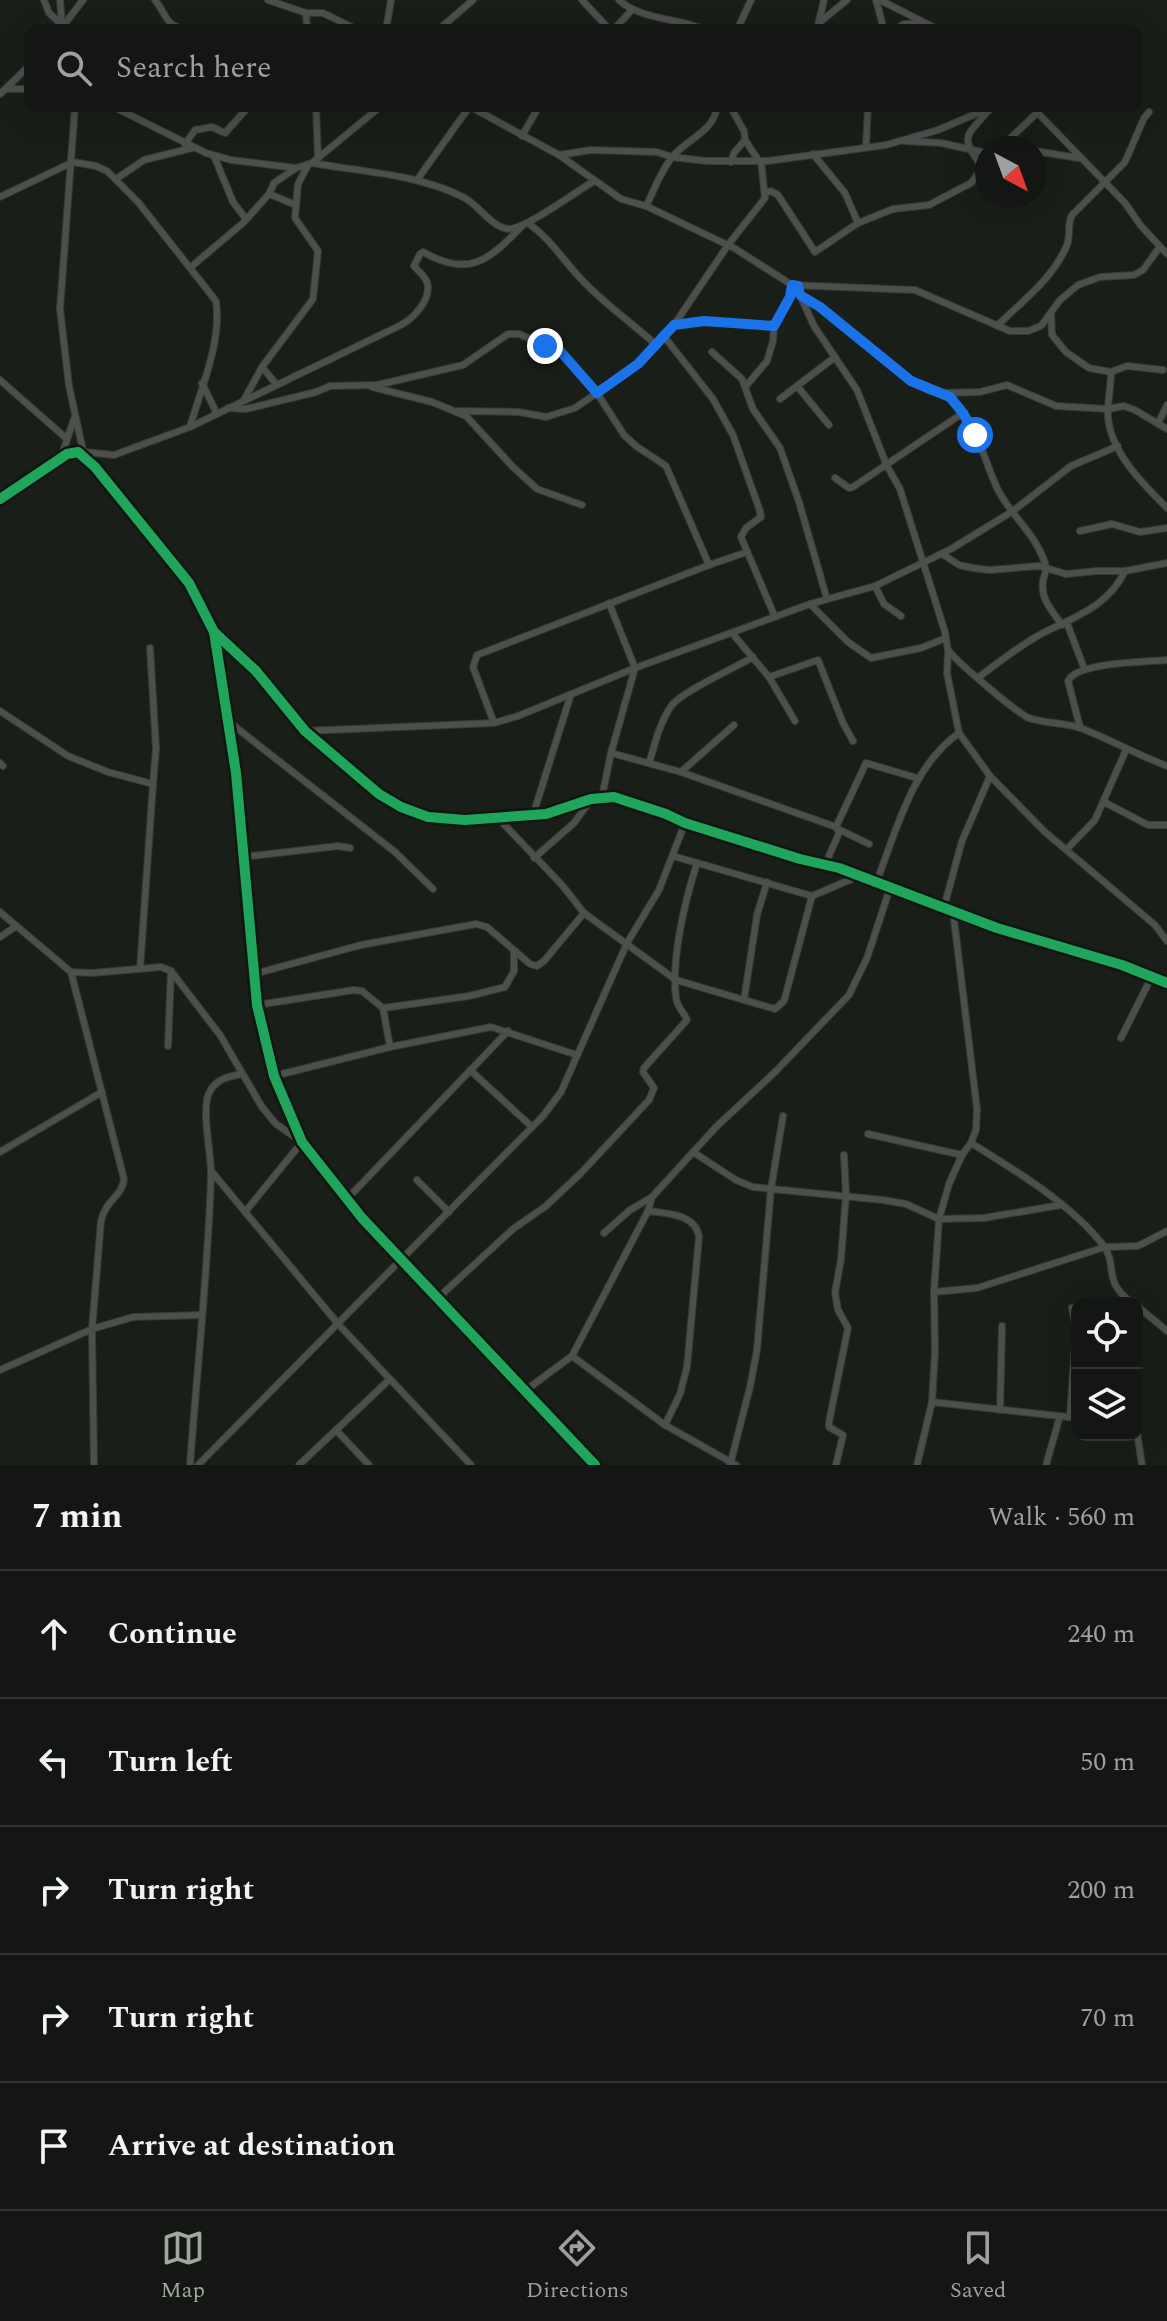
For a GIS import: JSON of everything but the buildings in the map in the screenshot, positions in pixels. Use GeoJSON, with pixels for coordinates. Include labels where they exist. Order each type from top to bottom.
{"type":"FeatureCollection","features":[{"type":"Feature","properties":{"kind":"street"},"geometry":{"type":"LineString","coordinates":[[44,0],[49,13],[59,24]]}},
{"type":"Feature","properties":{"kind":"street"},"geometry":{"type":"LineString","coordinates":[[60,0],[62,24]]}},
{"type":"Feature","properties":{"kind":"street"},"geometry":{"type":"LineString","coordinates":[[65,24],[83,0]]}},
{"type":"Feature","properties":{"kind":"street"},"geometry":{"type":"LineString","coordinates":[[155,0],[170,24]]}},
{"type":"Feature","properties":{"kind":"street"},"geometry":{"type":"LineString","coordinates":[[268,0],[306,13],[323,13],[346,24]]}},
{"type":"Feature","properties":{"kind":"street"},"geometry":{"type":"LineString","coordinates":[[387,24],[391,0]]}},
{"type":"Feature","properties":{"kind":"street"},"geometry":{"type":"LineString","coordinates":[[445,24],[473,0]]}},
{"type":"Feature","properties":{"kind":"street"},"geometry":{"type":"LineString","coordinates":[[582,0],[605,24]]}},
{"type":"Feature","properties":{"kind":"street"},"geometry":{"type":"LineString","coordinates":[[619,0],[631,11],[685,24]]}},
{"type":"Feature","properties":{"kind":"street"},"geometry":{"type":"LineString","coordinates":[[740,24],[751,0]]}},
{"type":"Feature","properties":{"kind":"street"},"geometry":{"type":"LineString","coordinates":[[819,24],[824,0]]}},
{"type":"Feature","properties":{"kind":"street"},"geometry":{"type":"LineString","coordinates":[[821,24],[847,0]]}},
{"type":"Feature","properties":{"kind":"street"},"geometry":{"type":"LineString","coordinates":[[878,0],[927,24]]}},
{"type":"Feature","properties":{"kind":"street"},"geometry":{"type":"LineString","coordinates":[[878,0],[883,24]]}},
{"type":"Feature","properties":{"kind":"street"},"geometry":{"type":"LineString","coordinates":[[617,24],[631,11]]}},
{"type":"Feature","properties":{"kind":"street"},"geometry":{"type":"LineString","coordinates":[[306,13],[307,24]]}},
{"type":"Feature","properties":{"kind":"street"},"geometry":{"type":"LineString","coordinates":[[904,24],[927,24]]}},
{"type":"Feature","properties":{"kind":"street"},"geometry":{"type":"LineString","coordinates":[[3,91],[24,71]]}},
{"type":"Feature","properties":{"kind":"street"},"geometry":{"type":"LineString","coordinates":[[3,91],[24,89]]}},
{"type":"Feature","properties":{"kind":"street"},"geometry":{"type":"LineString","coordinates":[[75,112],[60,309],[63,347],[76,416],[84,454],[189,583],[214,632],[229,722],[257,1005],[274,1076],[302,1142],[347,1199],[595,1465]]}},
{"type":"Feature","properties":{"kind":"street"},"geometry":{"type":"LineString","coordinates":[[125,112],[164,130],[188,146],[214,156],[296,168]]}},
{"type":"Feature","properties":{"kind":"street"},"geometry":{"type":"LineString","coordinates":[[116,179],[144,160],[188,146],[195,130],[212,127],[225,133],[244,112]]}},
{"type":"Feature","properties":{"kind":"street"},"geometry":{"type":"LineString","coordinates":[[313,162],[316,112]]}},
{"type":"Feature","properties":{"kind":"street"},"geometry":{"type":"LineString","coordinates":[[243,401],[262,367],[313,299],[318,251],[295,218],[298,184],[313,162],[374,112]]}},
{"type":"Feature","properties":{"kind":"street"},"geometry":{"type":"LineString","coordinates":[[417,180],[466,112]]}},
{"type":"Feature","properties":{"kind":"street"},"geometry":{"type":"LineString","coordinates":[[480,112],[559,155],[621,199],[646,206],[728,245],[795,286],[814,326],[857,390],[887,466],[905,500],[946,638],[947,673],[959,733],[990,776],[1045,832],[1155,925],[1167,941]]}},
{"type":"Feature","properties":{"kind":"street"},"geometry":{"type":"LineString","coordinates":[[522,136],[536,112]]}},
{"type":"Feature","properties":{"kind":"street"},"geometry":{"type":"LineString","coordinates":[[646,206],[672,157],[708,127],[717,112]]}},
{"type":"Feature","properties":{"kind":"street"},"geometry":{"type":"LineString","coordinates":[[458,411],[519,412],[546,417],[575,408],[638,364],[674,325],[728,245],[762,203],[766,193],[760,161],[745,140],[744,131],[733,112]]}},
{"type":"Feature","properties":{"kind":"street"},"geometry":{"type":"LineString","coordinates":[[866,147],[868,112]]}},
{"type":"Feature","properties":{"kind":"street"},"geometry":{"type":"LineString","coordinates":[[559,155],[591,150],[657,152],[672,157],[731,162],[760,161],[901,140],[938,130],[979,112]]}},
{"type":"Feature","properties":{"kind":"street"},"geometry":{"type":"LineString","coordinates":[[975,154],[966,140],[969,132],[987,112]]}},
{"type":"Feature","properties":{"kind":"street"},"geometry":{"type":"LineString","coordinates":[[997,326],[1055,268],[1068,243],[1072,215],[1125,162],[1149,112]]}},
{"type":"Feature","properties":{"kind":"street"},"geometry":{"type":"LineString","coordinates":[[795,286],[915,290],[1010,331],[1028,331],[1041,326],[1060,300],[1078,285],[1100,277],[1134,275],[1164,251],[1125,203],[1037,113],[1013,136]]}},
{"type":"Feature","properties":{"kind":"street"},"geometry":{"type":"LineString","coordinates":[[731,162],[745,140]]}},
{"type":"Feature","properties":{"kind":"street"},"geometry":{"type":"LineString","coordinates":[[901,140],[975,149]]}},
{"type":"Feature","properties":{"kind":"street"},"geometry":{"type":"LineString","coordinates":[[1047,153],[1081,159]]}},
{"type":"Feature","properties":{"kind":"street"},"geometry":{"type":"LineString","coordinates":[[813,154],[845,193],[858,223]]}},
{"type":"Feature","properties":{"kind":"street"},"geometry":{"type":"LineString","coordinates":[[214,156],[233,202],[246,219]]}},
{"type":"Feature","properties":{"kind":"street"},"geometry":{"type":"LineString","coordinates":[[0,197],[73,162],[96,166],[116,179],[191,267],[216,301],[218,318],[190,427]]}},
{"type":"Feature","properties":{"kind":"street"},"geometry":{"type":"LineString","coordinates":[[191,267],[246,219],[269,194],[274,183],[296,168],[313,162],[441,186],[469,199],[499,227],[514,228],[525,224]]}},
{"type":"Feature","properties":{"kind":"street"},"geometry":{"type":"LineString","coordinates":[[766,193],[771,191],[778,195],[815,252],[858,223],[893,209],[929,205],[975,178]]}},
{"type":"Feature","properties":{"kind":"street"},"geometry":{"type":"LineString","coordinates":[[0,499],[73,451],[114,455],[190,427],[401,325],[413,317],[424,301],[428,285],[414,266],[420,254],[423,252],[440,262],[468,265],[492,254],[525,224],[594,181]]}},
{"type":"Feature","properties":{"kind":"street"},"geometry":{"type":"LineString","coordinates":[[269,194],[296,205]]}},
{"type":"Feature","properties":{"kind":"street"},"geometry":{"type":"LineString","coordinates":[[525,224],[548,239],[611,309],[655,344]]}},
{"type":"Feature","properties":{"kind":"street"},"geometry":{"type":"LineString","coordinates":[[746,386],[767,361],[774,326],[795,286]]}},
{"type":"Feature","properties":{"kind":"street"},"geometry":{"type":"LineString","coordinates":[[800,295],[820,307],[911,381],[950,397],[963,413],[988,460],[1000,493],[1038,544],[1047,568],[1043,581],[1044,599],[1065,624],[1084,668]]}},
{"type":"Feature","properties":{"kind":"street"},"geometry":{"type":"LineString","coordinates":[[1051,315],[1052,335],[1066,352],[1089,368],[1111,372],[1127,366],[1163,370]]}},
{"type":"Feature","properties":{"kind":"street"},"geometry":{"type":"LineString","coordinates":[[674,325],[704,321],[774,326]]}},
{"type":"Feature","properties":{"kind":"street"},"geometry":{"type":"LineString","coordinates":[[228,408],[246,409],[330,386],[402,380],[463,365],[499,339],[513,333],[561,352],[597,393],[624,435],[666,466],[709,565]]}},
{"type":"Feature","properties":{"kind":"street"},"geometry":{"type":"LineString","coordinates":[[663,335],[713,399],[733,435],[761,517],[741,532],[775,617]]}},
{"type":"Feature","properties":{"kind":"street"},"geometry":{"type":"LineString","coordinates":[[712,352],[742,379],[753,409],[780,448],[827,599]]}},
{"type":"Feature","properties":{"kind":"street"},"geometry":{"type":"LineString","coordinates":[[780,399],[835,357]]}},
{"type":"Feature","properties":{"kind":"street"},"geometry":{"type":"LineString","coordinates":[[262,367],[277,385]]}},
{"type":"Feature","properties":{"kind":"street"},"geometry":{"type":"LineString","coordinates":[[1111,372],[1108,421],[1118,446],[1139,479],[1166,504]]}},
{"type":"Feature","properties":{"kind":"street"},"geometry":{"type":"LineString","coordinates":[[0,380],[67,439]]}},
{"type":"Feature","properties":{"kind":"street"},"geometry":{"type":"LineString","coordinates":[[202,383],[217,414]]}},
{"type":"Feature","properties":{"kind":"street"},"geometry":{"type":"LineString","coordinates":[[365,385],[458,411],[478,426],[513,467],[537,489],[582,505]]}},
{"type":"Feature","properties":{"kind":"street"},"geometry":{"type":"LineString","coordinates":[[941,393],[980,392],[1007,385],[1056,406],[1108,409],[1124,406],[1167,429]]}},
{"type":"Feature","properties":{"kind":"street"},"geometry":{"type":"LineString","coordinates":[[797,386],[829,425]]}},
{"type":"Feature","properties":{"kind":"street"},"geometry":{"type":"LineString","coordinates":[[1158,423],[1167,405]]}},
{"type":"Feature","properties":{"kind":"street"},"geometry":{"type":"LineString","coordinates":[[835,478],[849,488],[887,466],[963,413]]}},
{"type":"Feature","properties":{"kind":"street"},"geometry":{"type":"LineString","coordinates":[[61,458],[76,416]]}},
{"type":"Feature","properties":{"kind":"street"},"geometry":{"type":"LineString","coordinates":[[305,731],[494,723],[810,604],[875,586],[942,554],[1013,511],[1071,466],[1118,446]]}},
{"type":"Feature","properties":{"kind":"street"},"geometry":{"type":"LineString","coordinates":[[1080,531],[1112,524],[1140,532],[1167,528]]}},
{"type":"Feature","properties":{"kind":"street"},"geometry":{"type":"LineString","coordinates":[[494,723],[473,667],[477,655],[747,552]]}},
{"type":"Feature","properties":{"kind":"street"},"geometry":{"type":"LineString","coordinates":[[942,554],[959,565],[973,568],[989,570],[1039,566],[1066,574],[1125,571],[1167,563]]}},
{"type":"Feature","properties":{"kind":"street"},"geometry":{"type":"LineString","coordinates":[[979,677],[1041,634],[1098,604],[1113,592],[1125,571]]}},
{"type":"Feature","properties":{"kind":"street"},"geometry":{"type":"LineString","coordinates":[[875,586],[884,604],[901,616]]}},
{"type":"Feature","properties":{"kind":"street"},"geometry":{"type":"LineString","coordinates":[[602,797],[635,668],[609,603]]}},
{"type":"Feature","properties":{"kind":"street"},"geometry":{"type":"LineString","coordinates":[[810,604],[848,642],[871,658],[921,648],[946,638]]}},
{"type":"Feature","properties":{"kind":"street"},"geometry":{"type":"LineString","coordinates":[[214,632],[256,671],[305,731],[379,794],[401,807],[428,817],[465,820],[546,814],[591,799],[624,799],[685,823],[859,876],[997,928],[1122,965],[1167,983]]}},
{"type":"Feature","properties":{"kind":"street"},"geometry":{"type":"LineString","coordinates":[[732,633],[769,677],[795,721]]}},
{"type":"Feature","properties":{"kind":"street"},"geometry":{"type":"LineString","coordinates":[[140,969],[156,748],[150,648]]}},
{"type":"Feature","properties":{"kind":"street"},"geometry":{"type":"LineString","coordinates":[[948,651],[962,667],[1030,719],[1080,727],[1167,766]]}},
{"type":"Feature","properties":{"kind":"street"},"geometry":{"type":"LineString","coordinates":[[649,763],[660,729],[673,704],[686,693],[753,657]]}},
{"type":"Feature","properties":{"kind":"street"},"geometry":{"type":"LineString","coordinates":[[769,677],[818,660],[853,741]]}},
{"type":"Feature","properties":{"kind":"street"},"geometry":{"type":"LineString","coordinates":[[1080,727],[1068,681],[1071,674],[1084,668],[1167,660]]}},
{"type":"Feature","properties":{"kind":"street"},"geometry":{"type":"LineString","coordinates":[[533,815],[571,694]]}},
{"type":"Feature","properties":{"kind":"street"},"geometry":{"type":"LineString","coordinates":[[0,711],[68,756],[108,772],[153,784]]}},
{"type":"Feature","properties":{"kind":"street"},"geometry":{"type":"LineString","coordinates":[[229,722],[395,852],[433,889]]}},
{"type":"Feature","properties":{"kind":"street"},"geometry":{"type":"LineString","coordinates":[[681,772],[734,725]]}},
{"type":"Feature","properties":{"kind":"street"},"geometry":{"type":"LineString","coordinates":[[876,883],[917,778],[940,749],[959,733]]}},
{"type":"Feature","properties":{"kind":"street"},"geometry":{"type":"LineString","coordinates":[[1067,849],[1095,820],[1126,750]]}},
{"type":"Feature","properties":{"kind":"street"},"geometry":{"type":"LineString","coordinates":[[611,753],[681,772],[837,828],[869,844]]}},
{"type":"Feature","properties":{"kind":"street"},"geometry":{"type":"LineString","coordinates":[[825,865],[839,833],[837,828],[866,763],[917,778]]}},
{"type":"Feature","properties":{"kind":"street"},"geometry":{"type":"LineString","coordinates":[[944,907],[962,841],[990,776]]}},
{"type":"Feature","properties":{"kind":"street"},"geometry":{"type":"LineString","coordinates":[[534,858],[574,823],[591,799]]}},
{"type":"Feature","properties":{"kind":"street"},"geometry":{"type":"LineString","coordinates":[[1104,802],[1148,825],[1167,825]]}},
{"type":"Feature","properties":{"kind":"street"},"geometry":{"type":"LineString","coordinates":[[498,818],[562,885],[584,913],[676,980],[775,1009],[781,1007],[812,896]]}},
{"type":"Feature","properties":{"kind":"street"},"geometry":{"type":"LineString","coordinates":[[198,1465],[403,1260],[532,1127],[561,1092],[627,943],[659,890],[685,823]]}},
{"type":"Feature","properties":{"kind":"street"},"geometry":{"type":"LineString","coordinates":[[243,857],[338,846],[350,848]]}},
{"type":"Feature","properties":{"kind":"street"},"geometry":{"type":"LineString","coordinates":[[673,856],[812,896],[859,876]]}},
{"type":"Feature","properties":{"kind":"street"},"geometry":{"type":"LineString","coordinates":[[439,1297],[513,1229],[546,1206],[649,1100],[654,1088],[643,1072],[644,1068],[687,1020],[676,1001],[676,980],[686,896],[697,863]]}},
{"type":"Feature","properties":{"kind":"street"},"geometry":{"type":"LineString","coordinates":[[744,1000],[757,915],[767,882]]}},
{"type":"Feature","properties":{"kind":"street"},"geometry":{"type":"LineString","coordinates":[[604,1233],[630,1210],[652,1197],[849,995],[867,958],[890,888]]}},
{"type":"Feature","properties":{"kind":"street"},"geometry":{"type":"LineString","coordinates":[[917,1465],[932,1402],[939,1219],[949,1184],[976,1130],[977,1109],[953,911]]}},
{"type":"Feature","properties":{"kind":"street"},"geometry":{"type":"LineString","coordinates":[[0,912],[71,972],[124,1179],[123,1189],[104,1208],[101,1221],[92,1329],[94,1465]]}},
{"type":"Feature","properties":{"kind":"street"},"geometry":{"type":"LineString","coordinates":[[254,974],[361,945],[476,924],[487,927],[530,964],[537,966],[584,913]]}},
{"type":"Feature","properties":{"kind":"street"},"geometry":{"type":"LineString","coordinates":[[0,937],[15,927]]}},
{"type":"Feature","properties":{"kind":"street"},"geometry":{"type":"LineString","coordinates":[[383,1008],[469,996],[505,987],[514,971],[514,951]]}},
{"type":"Feature","properties":{"kind":"street"},"geometry":{"type":"LineString","coordinates":[[71,972],[161,967],[171,971],[220,1035],[276,1124],[302,1142]]}},
{"type":"Feature","properties":{"kind":"street"},"geometry":{"type":"LineString","coordinates":[[168,1046],[171,971]]}},
{"type":"Feature","properties":{"kind":"street"},"geometry":{"type":"LineString","coordinates":[[1121,1038],[1151,978]]}},
{"type":"Feature","properties":{"kind":"street"},"geometry":{"type":"LineString","coordinates":[[257,1005],[362,991],[383,1008],[390,1047]]}},
{"type":"Feature","properties":{"kind":"street"},"geometry":{"type":"LineString","coordinates":[[274,1076],[390,1047],[491,1027],[577,1055]]}},
{"type":"Feature","properties":{"kind":"street"},"geometry":{"type":"LineString","coordinates":[[347,1199],[508,1031]]}},
{"type":"Feature","properties":{"kind":"street"},"geometry":{"type":"LineString","coordinates":[[470,1070],[532,1127]]}},
{"type":"Feature","properties":{"kind":"street"},"geometry":{"type":"LineString","coordinates":[[190,1465],[212,1172],[207,1112],[209,1092],[229,1076],[242,1074]]}},
{"type":"Feature","properties":{"kind":"street"},"geometry":{"type":"LineString","coordinates":[[0,1152],[102,1092]]}},
{"type":"Feature","properties":{"kind":"street"},"geometry":{"type":"LineString","coordinates":[[572,1356],[665,1425],[732,1464],[757,1350],[771,1189],[783,1116]]}},
{"type":"Feature","properties":{"kind":"street"},"geometry":{"type":"LineString","coordinates":[[868,1134],[962,1155]]}},
{"type":"Feature","properties":{"kind":"street"},"geometry":{"type":"LineString","coordinates":[[245,1212],[302,1142]]}},
{"type":"Feature","properties":{"kind":"street"},"geometry":{"type":"LineString","coordinates":[[971,1143],[1020,1173],[1061,1205],[1105,1247],[1115,1287],[1123,1297]]}},
{"type":"Feature","properties":{"kind":"street"},"geometry":{"type":"LineString","coordinates":[[693,1152],[736,1180],[753,1187],[906,1204],[939,1219],[984,1218],[1061,1205]]}},
{"type":"Feature","properties":{"kind":"street"},"geometry":{"type":"LineString","coordinates":[[836,1465],[843,1435],[829,1427],[829,1422],[848,1328],[838,1310],[835,1293],[846,1195],[844,1155]]}},
{"type":"Feature","properties":{"kind":"street"},"geometry":{"type":"LineString","coordinates":[[212,1172],[339,1325],[471,1465]]}},
{"type":"Feature","properties":{"kind":"street"},"geometry":{"type":"LineString","coordinates":[[417,1180],[449,1212]]}},
{"type":"Feature","properties":{"kind":"street"},"geometry":{"type":"LineString","coordinates":[[526,1390],[572,1356],[648,1211],[652,1197]]}},
{"type":"Feature","properties":{"kind":"street"},"geometry":{"type":"LineString","coordinates":[[648,1211],[675,1214],[692,1223],[698,1229],[699,1237],[687,1367],[680,1394],[665,1425]]}},
{"type":"Feature","properties":{"kind":"street"},"geometry":{"type":"LineString","coordinates":[[934,1292],[977,1288],[1105,1247],[1138,1246],[1167,1231]]}},
{"type":"Feature","properties":{"kind":"street"},"geometry":{"type":"LineString","coordinates":[[1143,1313],[1167,1331]]}},
{"type":"Feature","properties":{"kind":"street"},"geometry":{"type":"LineString","coordinates":[[0,1370],[92,1329],[133,1317],[202,1315]]}},
{"type":"Feature","properties":{"kind":"street"},"geometry":{"type":"LineString","coordinates":[[1000,1410],[1002,1326]]}},
{"type":"Feature","properties":{"kind":"street"},"geometry":{"type":"LineString","coordinates":[[299,1465],[390,1379]]}},
{"type":"Feature","properties":{"kind":"street"},"geometry":{"type":"LineString","coordinates":[[932,1402],[1071,1418]]}},
{"type":"Feature","properties":{"kind":"street"},"geometry":{"type":"LineString","coordinates":[[1046,1465],[1060,1416]]}},
{"type":"Feature","properties":{"kind":"street"},"geometry":{"type":"LineString","coordinates":[[336,1430],[369,1465]]}},
{"type":"Feature","properties":{"kind":"street"},"geometry":{"type":"LineString","coordinates":[[1138,1441],[1142,1465]]}},
{"type":"Feature","properties":{"kind":"cycle path"},"geometry":{"type":"LineString","coordinates":[[0,499],[67,454],[78,452],[95,467],[189,583],[214,632],[236,773],[257,1005],[274,1076],[302,1142],[362,1218],[595,1465]]}},
{"type":"Feature","properties":{"kind":"cycle path"},"geometry":{"type":"LineString","coordinates":[[214,632],[256,671],[305,731],[379,794],[401,807],[428,817],[465,820],[546,814],[591,799],[614,797],[685,823],[839,868],[997,928],[1122,965],[1167,983]]}},
{"type":"Feature","properties":{"kind":"route"},"geometry":{"type":"LineString","coordinates":[[545,346],[561,352],[597,393],[638,364],[674,325],[704,321],[774,326],[790,297],[792,285],[798,286],[800,295],[820,307],[911,381],[950,397],[975,435]]}}]}
